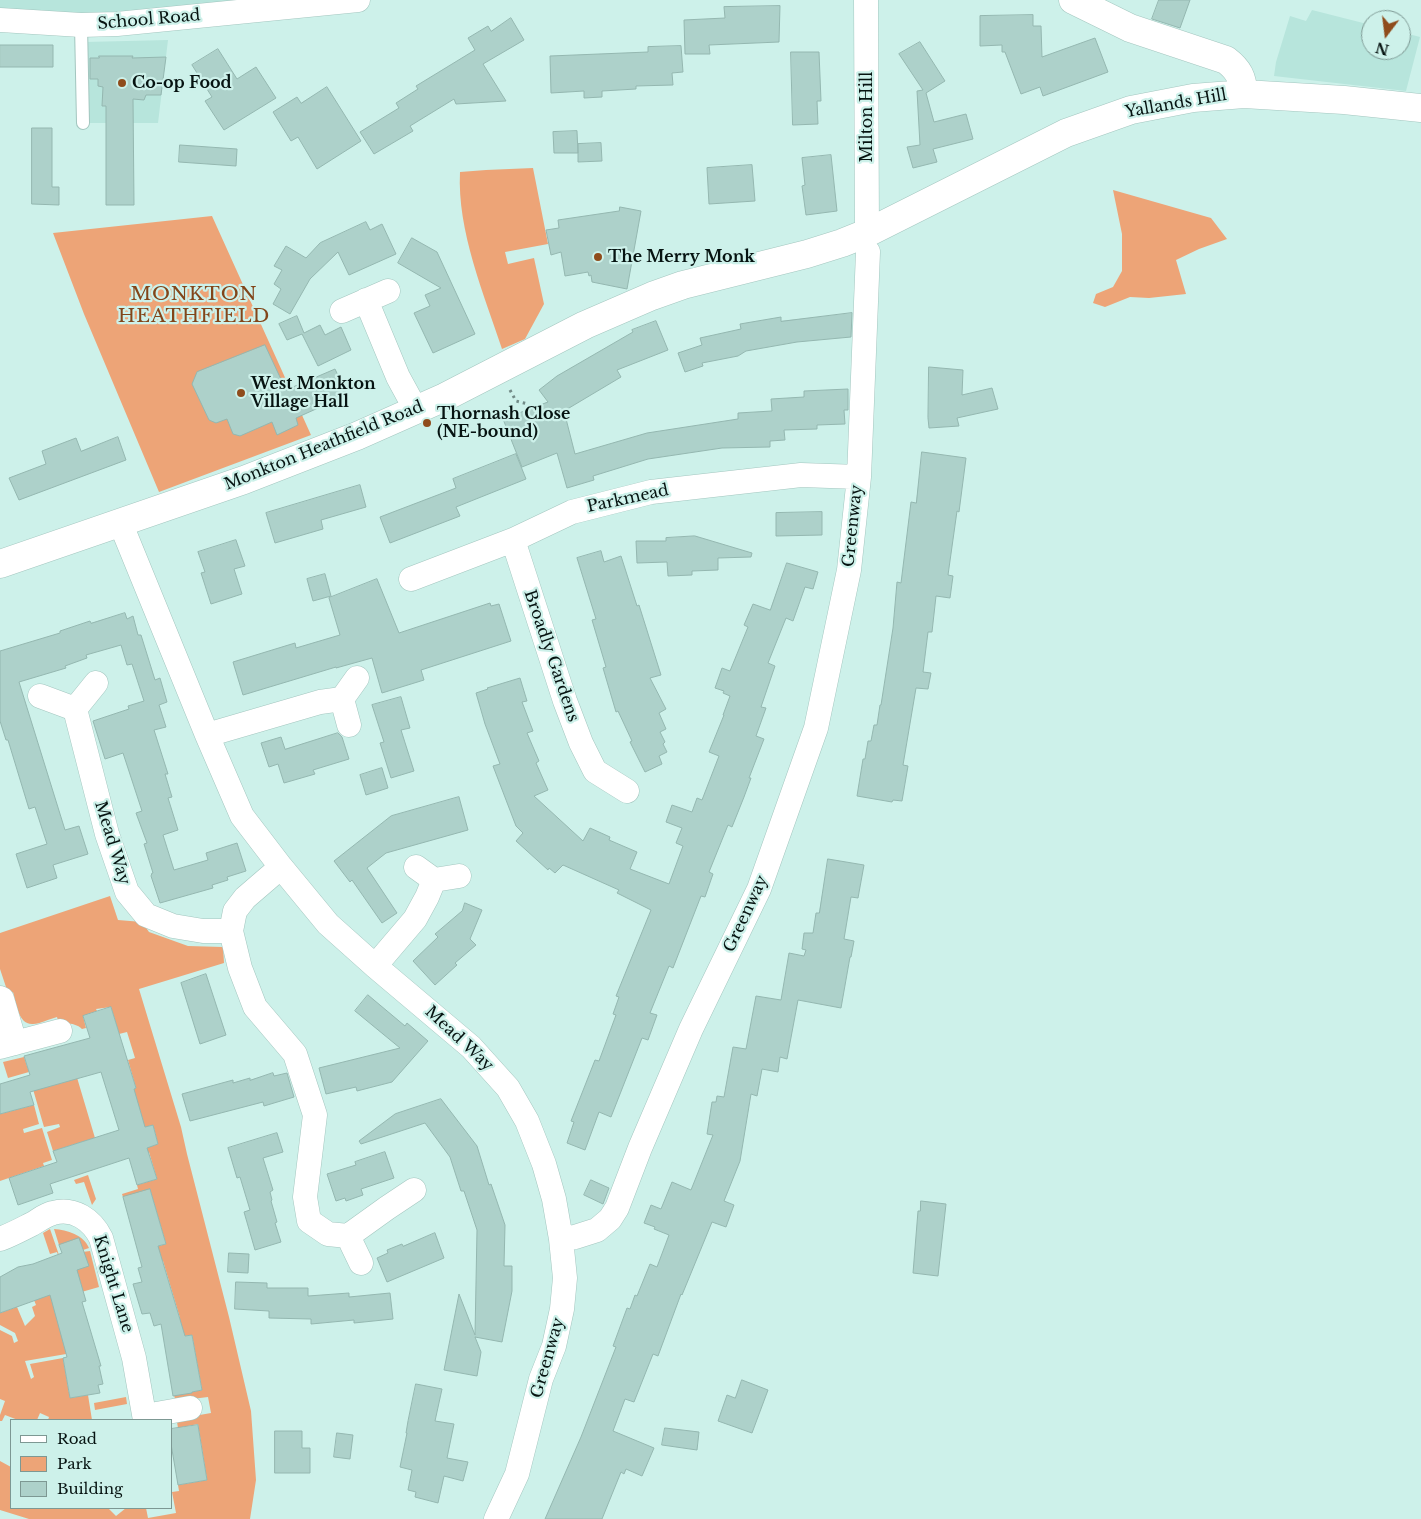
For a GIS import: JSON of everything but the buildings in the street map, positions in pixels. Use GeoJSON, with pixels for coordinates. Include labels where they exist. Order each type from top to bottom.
{"type":"FeatureCollection","features":[{"type":"Feature","properties":{"kind":"street","name":"School Road"},"geometry":{"type":"LineString","coordinates":[[0,20],[81,25],[117,24],[358,0]]}},
{"type":"Feature","properties":{"kind":"street","name":"Milton Hill"},"geometry":{"type":"LineString","coordinates":[[866,0],[868,232]]}},
{"type":"Feature","properties":{"kind":"street"},"geometry":{"type":"LineString","coordinates":[[1073,0],[1130,28],[1226,60],[1236,68],[1243,81],[1244,94]]}},
{"type":"Feature","properties":{"kind":"street","name":"Yallands Hill"},"geometry":{"type":"LineString","coordinates":[[868,232],[1066,133],[1130,110],[1193,98],[1244,94],[1344,100],[1421,108]]}},
{"type":"Feature","properties":{"kind":"street","name":"Monkton Heathfield Road"},"geometry":{"type":"LineString","coordinates":[[0,564],[244,480],[357,436],[474,383],[585,325],[652,296],[683,285],[806,254],[842,243],[868,232]]}},
{"type":"Feature","properties":{"kind":"street","name":"Greenway"},"geometry":{"type":"LineString","coordinates":[[496,1519],[517,1474],[541,1379],[554,1346],[562,1309],[565,1278],[561,1239],[597,1230],[610,1220],[617,1208],[640,1148],[691,1029],[759,889],[816,728],[849,570],[859,476],[868,232]]}},
{"type":"Feature","properties":{"kind":"street"},"geometry":{"type":"LineString","coordinates":[[342,310],[388,291]]}},
{"type":"Feature","properties":{"kind":"street"},"geometry":{"type":"LineString","coordinates":[[366,300],[398,377],[416,410]]}},
{"type":"Feature","properties":{"kind":"street","name":"Parkmead"},"geometry":{"type":"LineString","coordinates":[[411,579],[513,540],[572,512],[652,492],[801,475],[859,476]]}},
{"type":"Feature","properties":{"kind":"street","name":"Mead Way"},"geometry":{"type":"LineString","coordinates":[[120,522],[242,816],[328,924],[471,1047],[508,1088],[527,1121],[544,1164],[554,1199],[561,1239]]}},
{"type":"Feature","properties":{"kind":"street","name":"Broadly Gardens"},"geometry":{"type":"LineString","coordinates":[[513,540],[565,700],[581,743],[590,777],[628,791]]}},
{"type":"Feature","properties":{"kind":"street"},"geometry":{"type":"LineString","coordinates":[[207,734],[320,702],[342,699],[357,678]]}},
{"type":"Feature","properties":{"kind":"street"},"geometry":{"type":"LineString","coordinates":[[40,696],[75,709],[96,683]]}},
{"type":"Feature","properties":{"kind":"street"},"geometry":{"type":"LineString","coordinates":[[342,699],[349,725]]}},
{"type":"Feature","properties":{"kind":"street","name":"Mead Way"},"geometry":{"type":"LineString","coordinates":[[75,709],[107,834],[127,892],[146,915],[173,926],[203,931],[231,931]]}},
{"type":"Feature","properties":{"kind":"street"},"geometry":{"type":"LineString","coordinates":[[281,867],[245,898],[235,911],[231,931],[240,968],[255,1007],[295,1054],[315,1115],[305,1196],[309,1221],[328,1234],[348,1236],[414,1190]]}},
{"type":"Feature","properties":{"kind":"street"},"geometry":{"type":"LineString","coordinates":[[375,966],[415,919],[427,897],[425,873],[459,876]]}},
{"type":"Feature","properties":{"kind":"street"},"geometry":{"type":"LineString","coordinates":[[0,998],[2,998],[7,1045],[60,1031]]}},
{"type":"Feature","properties":{"kind":"street","name":"Knight Lane"},"geometry":{"type":"LineString","coordinates":[[0,1239],[54,1212],[74,1213],[86,1218],[95,1226],[101,1238],[132,1349],[145,1418],[190,1408]]}},
{"type":"Feature","properties":{"kind":"street"},"geometry":{"type":"LineString","coordinates":[[348,1236],[361,1263]]}},
{"type":"Feature","properties":{"kind":"lane"},"geometry":{"type":"LineString","coordinates":[[81,25],[83,123]]}},
{"type":"Feature","properties":{"kind":"shaded area"},"geometry":{"type":"Polygon","coordinates":[[[0,0],[244,0],[96,15],[0,9],[0,0]]]}},
{"type":"Feature","properties":{"kind":"shaded area"},"geometry":{"type":"Polygon","coordinates":[[[1312,10],[1361,22],[1361,60],[1411,60],[1411,35],[1420,37],[1406,91],[1274,76],[1276,62],[1290,16],[1306,21],[1312,10]]]}},
{"type":"Feature","properties":{"kind":"shaded area"},"geometry":{"type":"Polygon","coordinates":[[[168,40],[158,123],[89,123],[85,42],[168,40]]]}},
{"type":"Feature","properties":{"kind":"green space"},"geometry":{"type":"Polygon","coordinates":[[[533,168],[548,244],[505,252],[508,264],[534,258],[544,304],[525,339],[502,349],[467,239],[460,194],[460,172],[533,168]]]}},
{"type":"Feature","properties":{"kind":"green space"},"geometry":{"type":"Polygon","coordinates":[[[1113,190],[1211,218],[1227,239],[1176,260],[1186,294],[1149,298],[1130,297],[1105,307],[1093,303],[1096,294],[1113,287],[1122,271],[1122,234],[1113,190]]]}},
{"type":"Feature","properties":{"kind":"green space"},"geometry":{"type":"Polygon","coordinates":[[[212,216],[311,435],[159,492],[84,314],[53,233],[212,216]]]}},
{"type":"Feature","properties":{"kind":"green space"},"geometry":{"type":"Polygon","coordinates":[[[110,896],[118,920],[142,922],[149,932],[188,946],[223,947],[224,963],[139,989],[181,1127],[251,1411],[256,1480],[250,1519],[29,1519],[0,1510],[0,1461],[10,1466],[10,1509],[109,1509],[116,1516],[125,1509],[146,1509],[148,1518],[176,1513],[172,1492],[179,1491],[178,1485],[207,1480],[198,1424],[178,1428],[177,1422],[195,1419],[194,1416],[211,1413],[208,1397],[192,1399],[191,1396],[175,1399],[174,1395],[202,1390],[192,1335],[163,1339],[163,1336],[174,1332],[180,1318],[163,1261],[139,1256],[138,1252],[166,1244],[150,1190],[123,1197],[122,1194],[138,1189],[137,1185],[157,1179],[149,1152],[140,1154],[139,1150],[158,1144],[153,1125],[133,1130],[109,1096],[136,1088],[128,1060],[135,1058],[127,1032],[119,1034],[111,1007],[96,1009],[97,1011],[83,1016],[86,1028],[82,1029],[71,1024],[59,1024],[57,1017],[33,1024],[24,1021],[18,1012],[13,992],[8,993],[0,969],[0,933],[110,896]]]}},
{"type":"Feature","properties":{"kind":"green space"},"geometry":{"type":"Polygon","coordinates":[[[67,1044],[95,1138],[53,1151],[47,1132],[60,1127],[59,1124],[44,1127],[30,1079],[67,1044]]]}},
{"type":"Feature","properties":{"kind":"green space"},"geometry":{"type":"Polygon","coordinates":[[[24,1057],[29,1072],[8,1078],[3,1062],[24,1057]]]}},
{"type":"Feature","properties":{"kind":"green space"},"geometry":{"type":"Polygon","coordinates":[[[34,1105],[39,1124],[23,1129],[24,1133],[42,1128],[52,1160],[43,1163],[44,1166],[0,1181],[0,1114],[34,1105]]]}},
{"type":"Feature","properties":{"kind":"green space"},"geometry":{"type":"Polygon","coordinates":[[[88,1175],[96,1199],[92,1205],[84,1182],[76,1184],[74,1180],[88,1175]]]}},
{"type":"Feature","properties":{"kind":"green space"},"geometry":{"type":"Polygon","coordinates":[[[50,1229],[59,1255],[90,1251],[99,1287],[64,1297],[78,1352],[25,1361],[31,1379],[34,1377],[30,1364],[63,1358],[70,1398],[88,1395],[92,1419],[48,1419],[49,1417],[40,1413],[37,1419],[15,1419],[5,1415],[2,1421],[0,1421],[5,1401],[0,1399],[0,1330],[12,1336],[14,1343],[18,1341],[15,1333],[0,1325],[0,1313],[17,1307],[25,1326],[35,1316],[32,1307],[36,1305],[32,1295],[59,1258],[57,1252],[50,1254],[43,1233],[50,1229]]]}},
{"type":"Feature","properties":{"kind":"green space"},"geometry":{"type":"Polygon","coordinates":[[[54,1229],[74,1234],[87,1243],[89,1248],[83,1250],[59,1245],[54,1229]]]}},
{"type":"Feature","properties":{"kind":"green space"},"geometry":{"type":"Polygon","coordinates":[[[126,1397],[127,1404],[95,1410],[94,1403],[126,1397]]]}},
{"type":"Feature","properties":{"kind":"place","name":"Co-op Food"},"geometry":{"type":"Point","coordinates":[122,83]}},
{"type":"Feature","properties":{"kind":"place","name":"The Merry Monk"},"geometry":{"type":"Point","coordinates":[598,257]}},
{"type":"Feature","properties":{"kind":"place","name":"West Monkton Village Hall"},"geometry":{"type":"Point","coordinates":[241,393]}},
{"type":"Feature","properties":{"kind":"place","name":"Thornash Close (NE-bound)"},"geometry":{"type":"Point","coordinates":[427,423]}},
{"type":"Feature","properties":{"kind":"district","name":"MONKTON HEATHFIELD"},"geometry":{"type":"Point","coordinates":[194,306]}}]}
